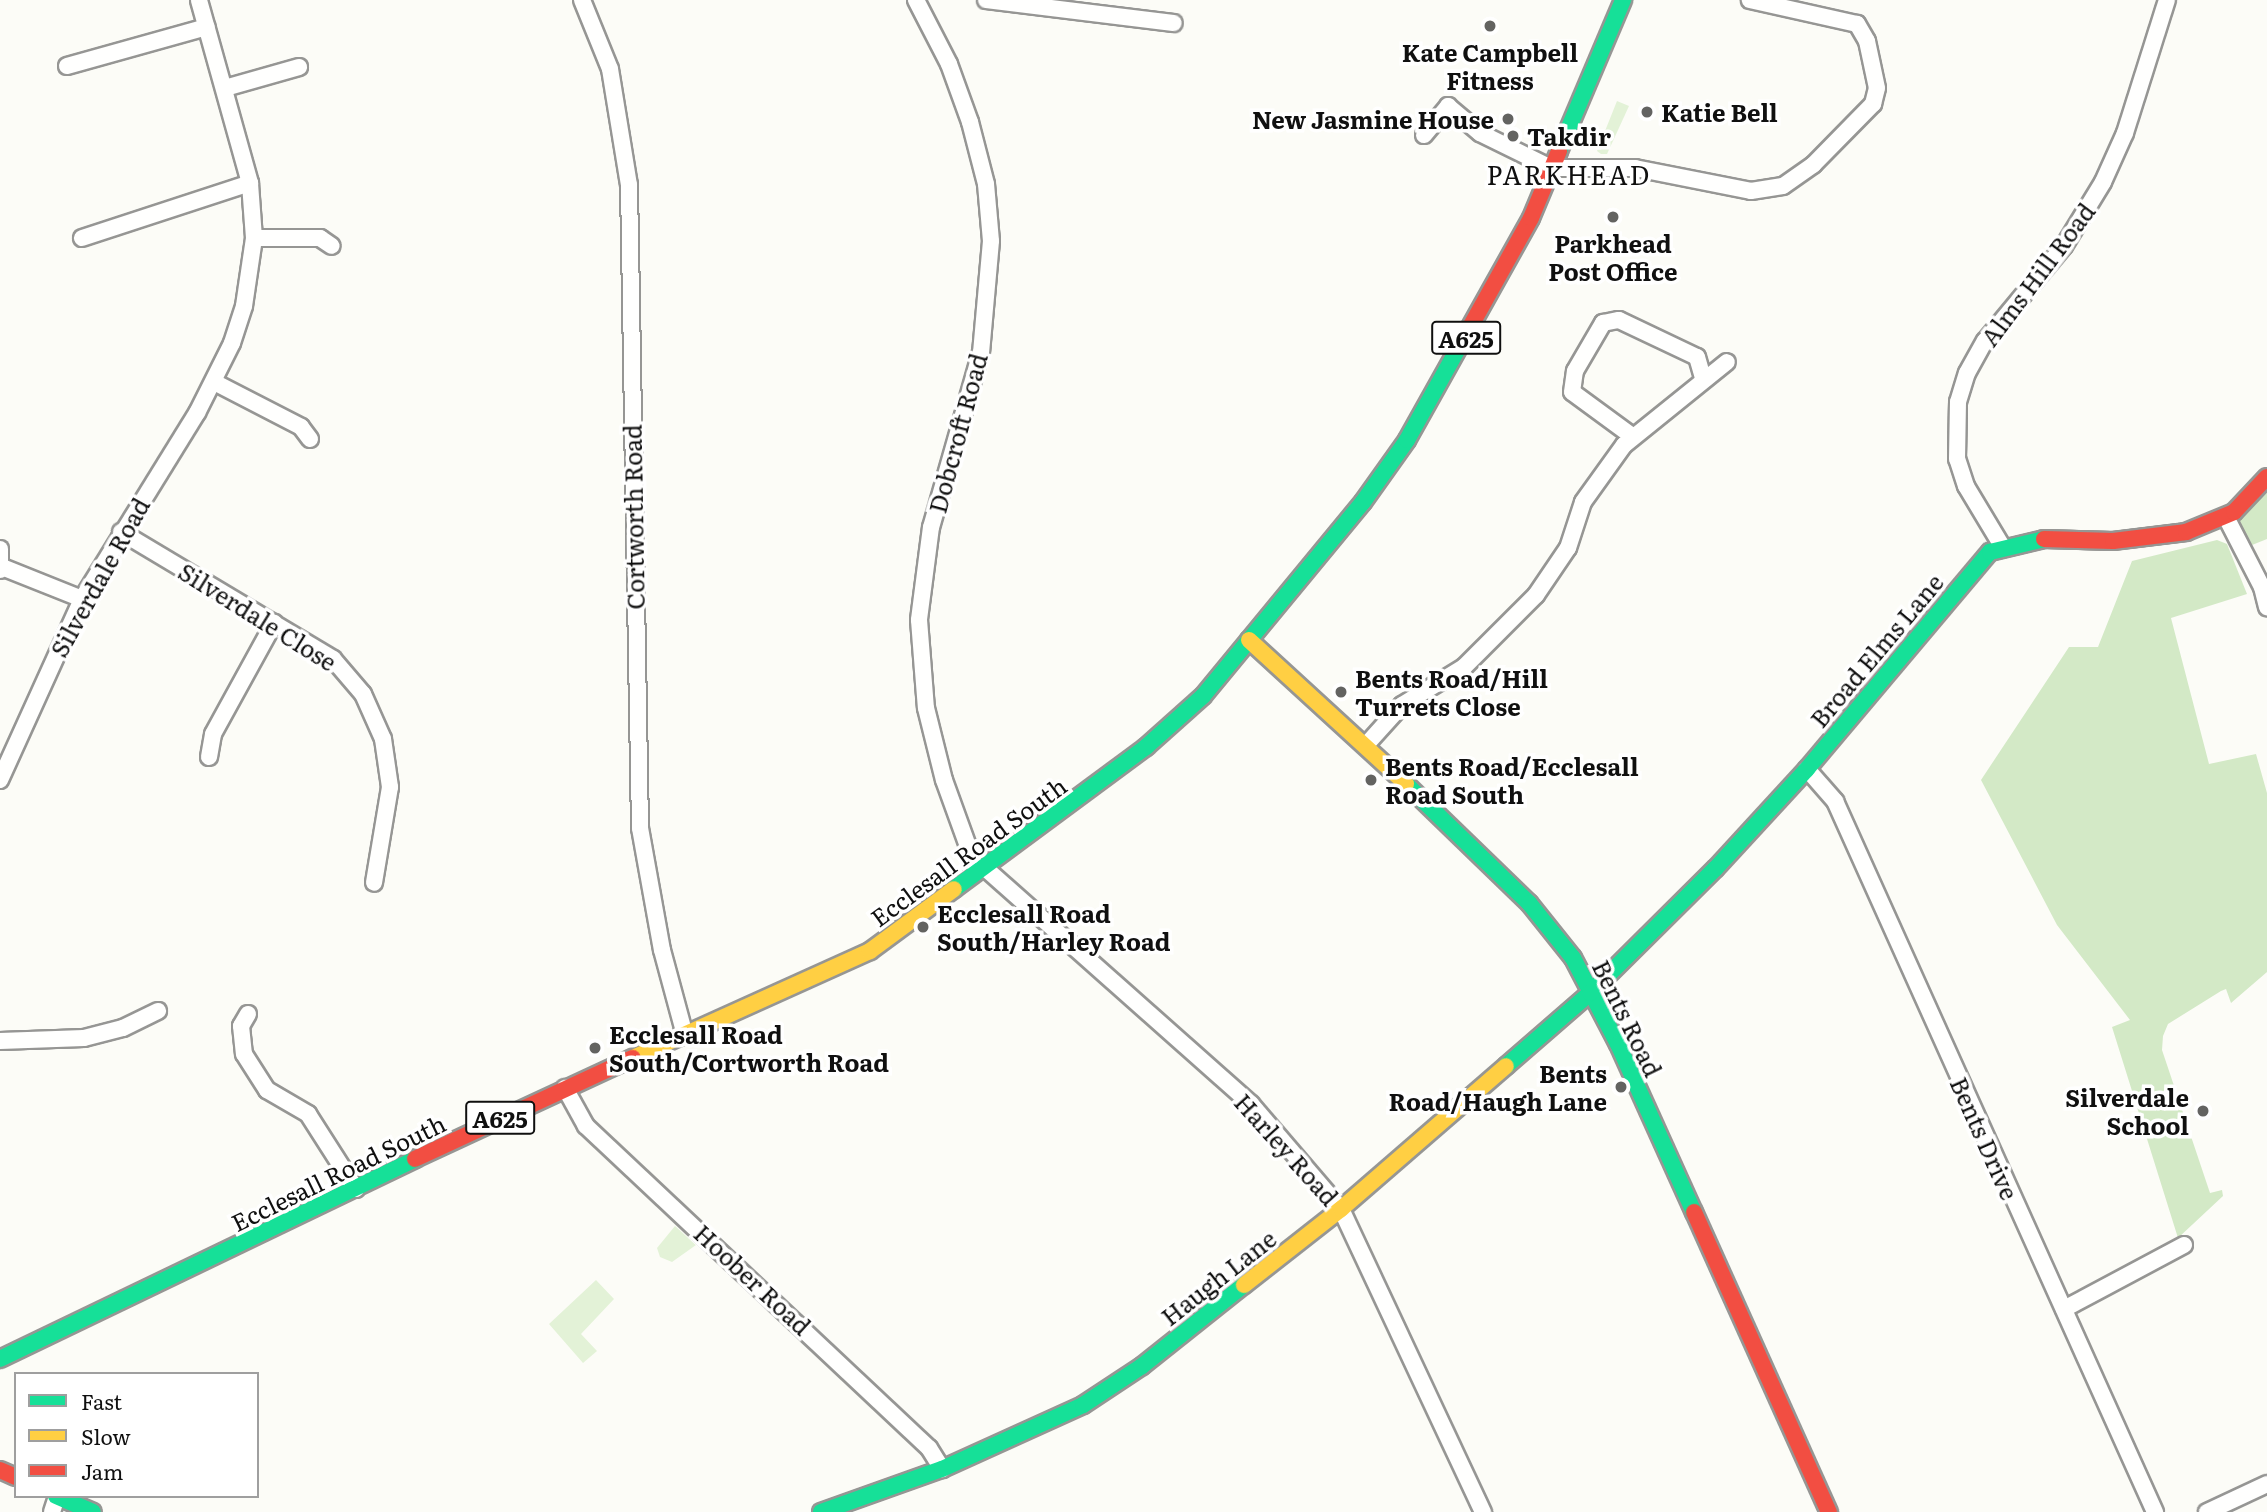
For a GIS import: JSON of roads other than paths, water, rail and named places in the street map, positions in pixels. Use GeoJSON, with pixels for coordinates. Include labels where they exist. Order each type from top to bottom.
{"type":"FeatureCollection","features":[{"type":"Feature","properties":{"kind":"street","name":"Silverdale Road"},"geometry":{"type":"LineString","coordinates":[[0,780],[82,599],[214,382],[244,306],[254,238],[250,183],[199,0]]}},
{"type":"Feature","properties":{"kind":"street","name":"Cortworth Road"},"geometry":{"type":"LineString","coordinates":[[582,0],[610,69],[629,185],[640,828],[662,950],[685,1035]]}},
{"type":"Feature","properties":{"kind":"street","name":"Dobcroft Road"},"geometry":{"type":"LineString","coordinates":[[916,0],[949,64],[970,122],[986,184],[991,241],[981,352],[931,527],[919,620],[926,708],[944,780],[980,869]]}},
{"type":"Feature","properties":{"kind":"street"},"geometry":{"type":"LineString","coordinates":[[986,0],[1174,23]]}},
{"type":"Feature","properties":{"kind":"street","name":"Ecclesall Road South"},"geometry":{"type":"LineString","coordinates":[[0,1359],[565,1088],[870,951],[1146,747],[1203,696],[1407,440],[1531,218],[1623,0]]}},
{"type":"Feature","properties":{"kind":"street"},"geometry":{"type":"LineString","coordinates":[[1424,135],[1448,106],[1480,133],[1551,168],[1662,170],[1769,191],[1813,165],[1877,97],[1867,41],[1857,24],[1750,0]]}},
{"type":"Feature","properties":{"kind":"street","name":"Alms Hill Road"},"geometry":{"type":"LineString","coordinates":[[2002,545],[1966,486],[1957,459],[1958,402],[1966,373],[1985,341],[2064,246],[2103,182],[2125,133],[2167,0]]}},
{"type":"Feature","properties":{"kind":"street"},"geometry":{"type":"LineString","coordinates":[[67,66],[207,27]]}},
{"type":"Feature","properties":{"kind":"street"},"geometry":{"type":"LineString","coordinates":[[225,88],[299,67]]}},
{"type":"Feature","properties":{"kind":"street"},"geometry":{"type":"LineString","coordinates":[[82,238],[250,183]]}},
{"type":"Feature","properties":{"kind":"street"},"geometry":{"type":"LineString","coordinates":[[254,238],[320,238],[332,246]]}},
{"type":"Feature","properties":{"kind":"street"},"geometry":{"type":"LineString","coordinates":[[1632,436],[1572,392],[1575,371],[1603,323],[1619,320],[1697,357],[1703,378]]}},
{"type":"Feature","properties":{"kind":"street"},"geometry":{"type":"LineString","coordinates":[[1366,745],[1402,705],[1464,667],[1547,583],[1568,548],[1583,502],[1632,436],[1703,378],[1727,362]]}},
{"type":"Feature","properties":{"kind":"street"},"geometry":{"type":"LineString","coordinates":[[214,382],[301,427],[310,439]]}},
{"type":"Feature","properties":{"kind":"street","name":"Broad Elms Lane"},"geometry":{"type":"LineString","coordinates":[[1590,993],[1742,841],[1807,769],[1978,562],[2002,545],[2036,539],[2148,539],[2211,525],[2226,517],[2267,477]]}},
{"type":"Feature","properties":{"kind":"street"},"geometry":{"type":"LineString","coordinates":[[2226,517],[2262,587],[2267,607]]}},
{"type":"Feature","properties":{"kind":"street","name":"Silverdale Close"},"geometry":{"type":"LineString","coordinates":[[121,532],[333,659],[374,714],[389,763],[390,787],[374,883]]}},
{"type":"Feature","properties":{"kind":"street"},"geometry":{"type":"LineString","coordinates":[[0,548],[1,569],[82,599]]}},
{"type":"Feature","properties":{"kind":"street"},"geometry":{"type":"LineString","coordinates":[[209,757],[213,734],[274,623]]}},
{"type":"Feature","properties":{"kind":"street","name":"Bents Road"},"geometry":{"type":"LineString","coordinates":[[1249,640],[1366,745],[1536,911],[1573,958],[1618,1044],[1829,1512]]}},
{"type":"Feature","properties":{"kind":"street","name":"Bents Drive"},"geometry":{"type":"LineString","coordinates":[[1807,769],[1835,801],[2155,1512]]}},
{"type":"Feature","properties":{"kind":"street","name":"Harley Road"},"geometry":{"type":"LineString","coordinates":[[980,869],[1251,1104],[1341,1209],[1483,1512]]}},
{"type":"Feature","properties":{"kind":"street","name":"Haugh Lane"},"geometry":{"type":"LineString","coordinates":[[821,1512],[943,1469],[1051,1422],[1142,1366],[1341,1209],[1590,993]]}},
{"type":"Feature","properties":{"kind":"street"},"geometry":{"type":"LineString","coordinates":[[0,1041],[83,1038],[123,1028],[158,1011]]}},
{"type":"Feature","properties":{"kind":"street"},"geometry":{"type":"LineString","coordinates":[[247,1014],[241,1026],[250,1063],[267,1090],[308,1114],[356,1189]]}},
{"type":"Feature","properties":{"kind":"street","name":"Hoober Road"},"geometry":{"type":"LineString","coordinates":[[565,1088],[586,1126],[869,1390],[929,1448],[943,1469]]}},
{"type":"Feature","properties":{"kind":"street"},"geometry":{"type":"LineString","coordinates":[[2063,1309],[2184,1245]]}},
{"type":"Feature","properties":{"kind":"street"},"geometry":{"type":"LineString","coordinates":[[2207,1512],[2267,1484]]}},
{"type":"Feature","properties":{"kind":"street"},"geometry":{"type":"LineString","coordinates":[[62,1498],[93,1512]]}},
{"type":"Feature","properties":{"kind":"place","name":"Kate Campbell Fitness"},"geometry":{"type":"Point","coordinates":[1490,26]}},
{"type":"Feature","properties":{"kind":"place","name":"Katie Bell"},"geometry":{"type":"Point","coordinates":[1647,112]}},
{"type":"Feature","properties":{"kind":"place","name":"New Jasmine House"},"geometry":{"type":"Point","coordinates":[1508,119]}},
{"type":"Feature","properties":{"kind":"place","name":"Takdir"},"geometry":{"type":"Point","coordinates":[1513,136]}},
{"type":"Feature","properties":{"kind":"place","name":"Parkhead Post Office"},"geometry":{"type":"Point","coordinates":[1613,217]}},
{"type":"Feature","properties":{"kind":"place","name":"Bents Road/Hill Turrets Close"},"geometry":{"type":"Point","coordinates":[1341,692]}},
{"type":"Feature","properties":{"kind":"place","name":"Bents Road/Ecclesall Road South"},"geometry":{"type":"Point","coordinates":[1371,780]}},
{"type":"Feature","properties":{"kind":"place","name":"Ecclesall Road South/Harley Road"},"geometry":{"type":"Point","coordinates":[923,927]}},
{"type":"Feature","properties":{"kind":"place","name":"Ecclesall Road South/Cortworth Road"},"geometry":{"type":"Point","coordinates":[595,1048]}},
{"type":"Feature","properties":{"kind":"place","name":"Bents Road/Haugh Lane"},"geometry":{"type":"Point","coordinates":[1621,1087]}},
{"type":"Feature","properties":{"kind":"place","name":"Silverdale School"},"geometry":{"type":"Point","coordinates":[2203,1111]}},
{"type":"Feature","properties":{"kind":"district","name":"PARKHEAD"},"geometry":{"type":"Point","coordinates":[1569,174]}}]}
